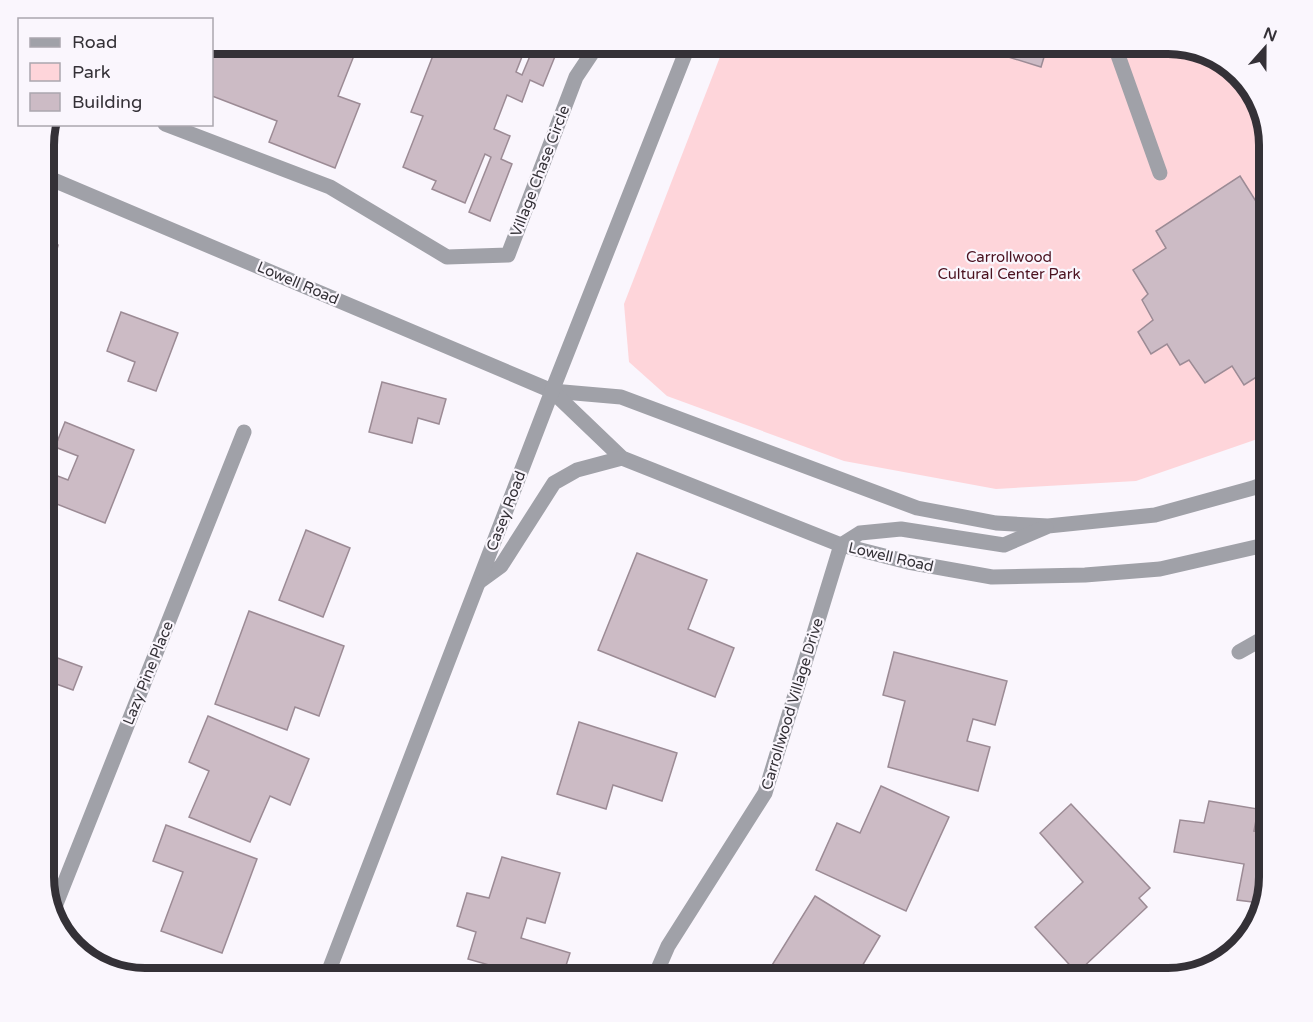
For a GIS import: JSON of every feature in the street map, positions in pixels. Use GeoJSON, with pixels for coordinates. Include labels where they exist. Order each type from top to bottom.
{"type":"FeatureCollection","features":[{"type":"Feature","properties":{"kind":"street","name":"Village Chase Circle"},"geometry":{"type":"LineString","coordinates":[[170,126],[330,187],[447,257],[508,255],[576,77],[591,54]]}},
{"type":"Feature","properties":{"kind":"street","name":"Casey Road"},"geometry":{"type":"LineString","coordinates":[[330,968],[552,391],[685,54]]}},
{"type":"Feature","properties":{"kind":"street"},"geometry":{"type":"LineString","coordinates":[[1118,54],[1160,173]]}},
{"type":"Feature","properties":{"kind":"street","name":"Lowell Road"},"geometry":{"type":"LineString","coordinates":[[54,180],[552,391],[621,397],[917,508],[996,523],[1048,526],[1155,515],[1259,486]]}},
{"type":"Feature","properties":{"kind":"street","name":"Lowell Road"},"geometry":{"type":"LineString","coordinates":[[552,391],[622,458],[841,545],[908,562],[992,577],[1085,575],[1160,568],[1259,546]]}},
{"type":"Feature","properties":{"kind":"street","name":"Lazy Pine Place"},"geometry":{"type":"LineString","coordinates":[[57,901],[244,432]]}},
{"type":"Feature","properties":{"kind":"street"},"geometry":{"type":"LineString","coordinates":[[479,582],[501,566],[554,483],[577,470],[622,458]]}},
{"type":"Feature","properties":{"kind":"street"},"geometry":{"type":"LineString","coordinates":[[841,545],[860,532],[901,529],[1004,545],[1048,526]]}},
{"type":"Feature","properties":{"kind":"street","name":"Carrollwood Village Drive"},"geometry":{"type":"LineString","coordinates":[[658,968],[668,946],[765,793],[841,545]]}},
{"type":"Feature","properties":{"kind":"street"},"geometry":{"type":"LineString","coordinates":[[1239,652],[1259,641]]}},
{"type":"Feature","properties":{"kind":"green space","name":"Carrollwood Cultural Center Park"},"geometry":{"type":"Polygon","coordinates":[[[721,54],[1168,54],[1197,59],[1213,66],[1232,81],[1250,105],[1256,122],[1259,145],[1259,438],[1136,481],[996,489],[844,461],[667,396],[629,362],[624,304],[721,54]]]}},
{"type":"Feature","properties":{"kind":"building"},"geometry":{"type":"Polygon","coordinates":[[[213,54],[355,54],[338,96],[360,104],[335,168],[269,142],[277,121],[213,96],[213,54]]]}},
{"type":"Feature","properties":{"kind":"building"},"geometry":{"type":"Polygon","coordinates":[[[434,54],[445,57],[446,54],[523,54],[516,72],[522,75],[531,54],[556,54],[543,86],[530,80],[522,102],[507,95],[494,129],[510,136],[501,159],[512,164],[490,221],[469,212],[491,157],[485,154],[465,203],[432,189],[436,181],[403,167],[423,116],[411,112],[434,54]]]}},
{"type":"Feature","properties":{"kind":"building"},"geometry":{"type":"Polygon","coordinates":[[[999,54],[1045,54],[1041,67],[999,54]]]}},
{"type":"Feature","properties":{"kind":"building"},"geometry":{"type":"Polygon","coordinates":[[[1240,176],[1259,206],[1259,375],[1244,385],[1232,366],[1205,383],[1189,360],[1180,365],[1167,344],[1151,354],[1138,332],[1153,320],[1142,300],[1148,294],[1133,270],[1166,248],[1156,231],[1240,176]]]}},
{"type":"Feature","properties":{"kind":"building"},"geometry":{"type":"Polygon","coordinates":[[[54,244],[58,245],[54,262],[54,244]]]}},
{"type":"Feature","properties":{"kind":"building"},"geometry":{"type":"Polygon","coordinates":[[[121,312],[178,333],[156,391],[128,381],[135,362],[107,351],[121,312]]]}},
{"type":"Feature","properties":{"kind":"building"},"geometry":{"type":"Polygon","coordinates":[[[382,382],[446,399],[439,424],[418,418],[412,443],[369,432],[382,382]]]}},
{"type":"Feature","properties":{"kind":"building"},"geometry":{"type":"Polygon","coordinates":[[[65,422],[134,450],[105,523],[54,503],[54,475],[68,480],[78,456],[55,447],[65,422]]]}},
{"type":"Feature","properties":{"kind":"building"},"geometry":{"type":"Polygon","coordinates":[[[306,530],[350,548],[323,617],[279,600],[306,530]]]}},
{"type":"Feature","properties":{"kind":"building"},"geometry":{"type":"Polygon","coordinates":[[[637,553],[707,580],[688,629],[734,648],[715,697],[598,650],[637,553]]]}},
{"type":"Feature","properties":{"kind":"building"},"geometry":{"type":"Polygon","coordinates":[[[249,611],[344,646],[319,716],[295,707],[287,730],[215,704],[249,611]]]}},
{"type":"Feature","properties":{"kind":"building"},"geometry":{"type":"Polygon","coordinates":[[[894,652],[1007,681],[995,725],[973,719],[967,741],[990,747],[978,791],[888,767],[905,701],[883,695],[894,652]]]}},
{"type":"Feature","properties":{"kind":"building"},"geometry":{"type":"Polygon","coordinates":[[[54,657],[82,667],[73,690],[54,683],[54,657]]]}},
{"type":"Feature","properties":{"kind":"building"},"geometry":{"type":"Polygon","coordinates":[[[208,716],[309,759],[290,805],[270,796],[250,842],[189,817],[209,771],[189,762],[208,716]]]}},
{"type":"Feature","properties":{"kind":"building"},"geometry":{"type":"Polygon","coordinates":[[[579,722],[677,753],[662,801],[613,785],[606,809],[557,794],[579,722]]]}},
{"type":"Feature","properties":{"kind":"building"},"geometry":{"type":"Polygon","coordinates":[[[881,786],[949,817],[906,911],[816,870],[837,823],[860,833],[881,786]]]}},
{"type":"Feature","properties":{"kind":"building"},"geometry":{"type":"Polygon","coordinates":[[[1209,801],[1258,809],[1254,831],[1259,832],[1259,877],[1255,902],[1237,900],[1244,864],[1174,852],[1180,820],[1204,823],[1209,801]]]}},
{"type":"Feature","properties":{"kind":"building"},"geometry":{"type":"Polygon","coordinates":[[[1071,804],[1150,888],[1139,898],[1147,907],[1082,968],[1072,968],[1035,927],[1083,882],[1040,833],[1071,804]]]}},
{"type":"Feature","properties":{"kind":"building"},"geometry":{"type":"Polygon","coordinates":[[[166,825],[257,859],[222,953],[161,931],[183,872],[153,861],[166,825]]]}},
{"type":"Feature","properties":{"kind":"building"},"geometry":{"type":"Polygon","coordinates":[[[502,857],[560,873],[545,923],[527,918],[521,938],[570,953],[565,968],[500,968],[468,959],[476,932],[457,926],[467,893],[489,898],[502,857]]]}},
{"type":"Feature","properties":{"kind":"building"},"geometry":{"type":"Polygon","coordinates":[[[815,896],[880,936],[861,968],[770,968],[815,896]]]}}]}
